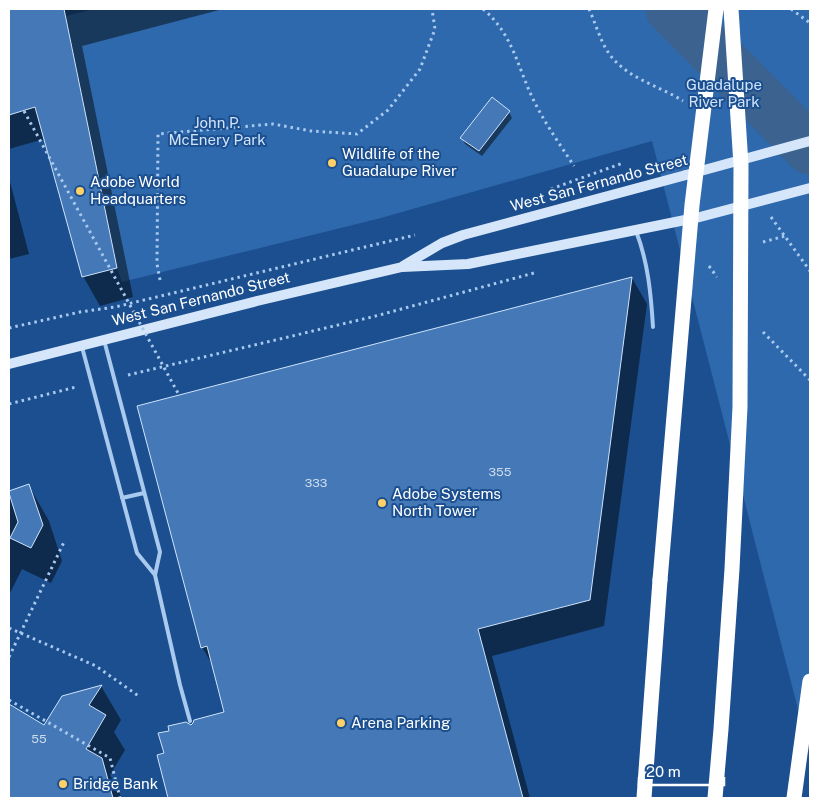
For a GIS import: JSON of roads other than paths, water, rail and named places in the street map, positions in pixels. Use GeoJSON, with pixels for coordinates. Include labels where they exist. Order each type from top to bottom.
{"type":"FeatureCollection","features":[{"type":"Feature","properties":{"kind":"highway"},"geometry":{"type":"LineString","coordinates":[[644,798],[660,580],[692,205],[716,9]]}},
{"type":"Feature","properties":{"kind":"highway"},"geometry":{"type":"LineString","coordinates":[[714,798],[721,729],[732,569],[740,407],[741,164],[732,9]]}},
{"type":"Feature","properties":{"kind":"highway"},"geometry":{"type":"LineString","coordinates":[[794,798],[810,681]]}},
{"type":"Feature","properties":{"kind":"main road","name":"West San Fernando Street"},"geometry":{"type":"LineString","coordinates":[[402,267],[442,243],[462,235],[810,141]]}},
{"type":"Feature","properties":{"kind":"main road","name":"West San Fernando Street"},"geometry":{"type":"LineString","coordinates":[[9,364],[104,339],[402,267],[468,264],[636,232],[810,188]]}},
{"type":"Feature","properties":{"kind":"lane"},"geometry":{"type":"LineString","coordinates":[[636,232],[641,244],[649,279],[654,327]]}},
{"type":"Feature","properties":{"kind":"lane"},"geometry":{"type":"LineString","coordinates":[[104,339],[160,552],[154,575]]}},
{"type":"Feature","properties":{"kind":"lane"},"geometry":{"type":"LineString","coordinates":[[81,345],[137,553],[154,575],[190,720]]}},
{"type":"Feature","properties":{"kind":"lane"},"geometry":{"type":"LineString","coordinates":[[122,498],[144,493]]}},
{"type":"Feature","properties":{"kind":"waterway"},"geometry":{"type":"LineString","coordinates":[[671,9],[810,149]]}},
{"type":"Feature","properties":{"kind":"place","name":"Wildlife of the Guadalupe River"},"geometry":{"type":"Point","coordinates":[332,163]}},
{"type":"Feature","properties":{"kind":"place","name":"Adobe World Headquarters"},"geometry":{"type":"Point","coordinates":[80,191]}},
{"type":"Feature","properties":{"kind":"place","name":"Adobe Systems North Tower"},"geometry":{"type":"Point","coordinates":[382,503]}},
{"type":"Feature","properties":{"kind":"place","name":"Arena Parking"},"geometry":{"type":"Point","coordinates":[341,723]}},
{"type":"Feature","properties":{"kind":"place","name":"Bridge Bank"},"geometry":{"type":"Point","coordinates":[63,784]}},
{"type":"Feature","properties":{"kind":"park label","name":"Guadalupe River Park"},"geometry":{"type":"Point","coordinates":[724,94]}},
{"type":"Feature","properties":{"kind":"park label","name":"John P. McEnery Park"},"geometry":{"type":"Point","coordinates":[217,132]}}]}
